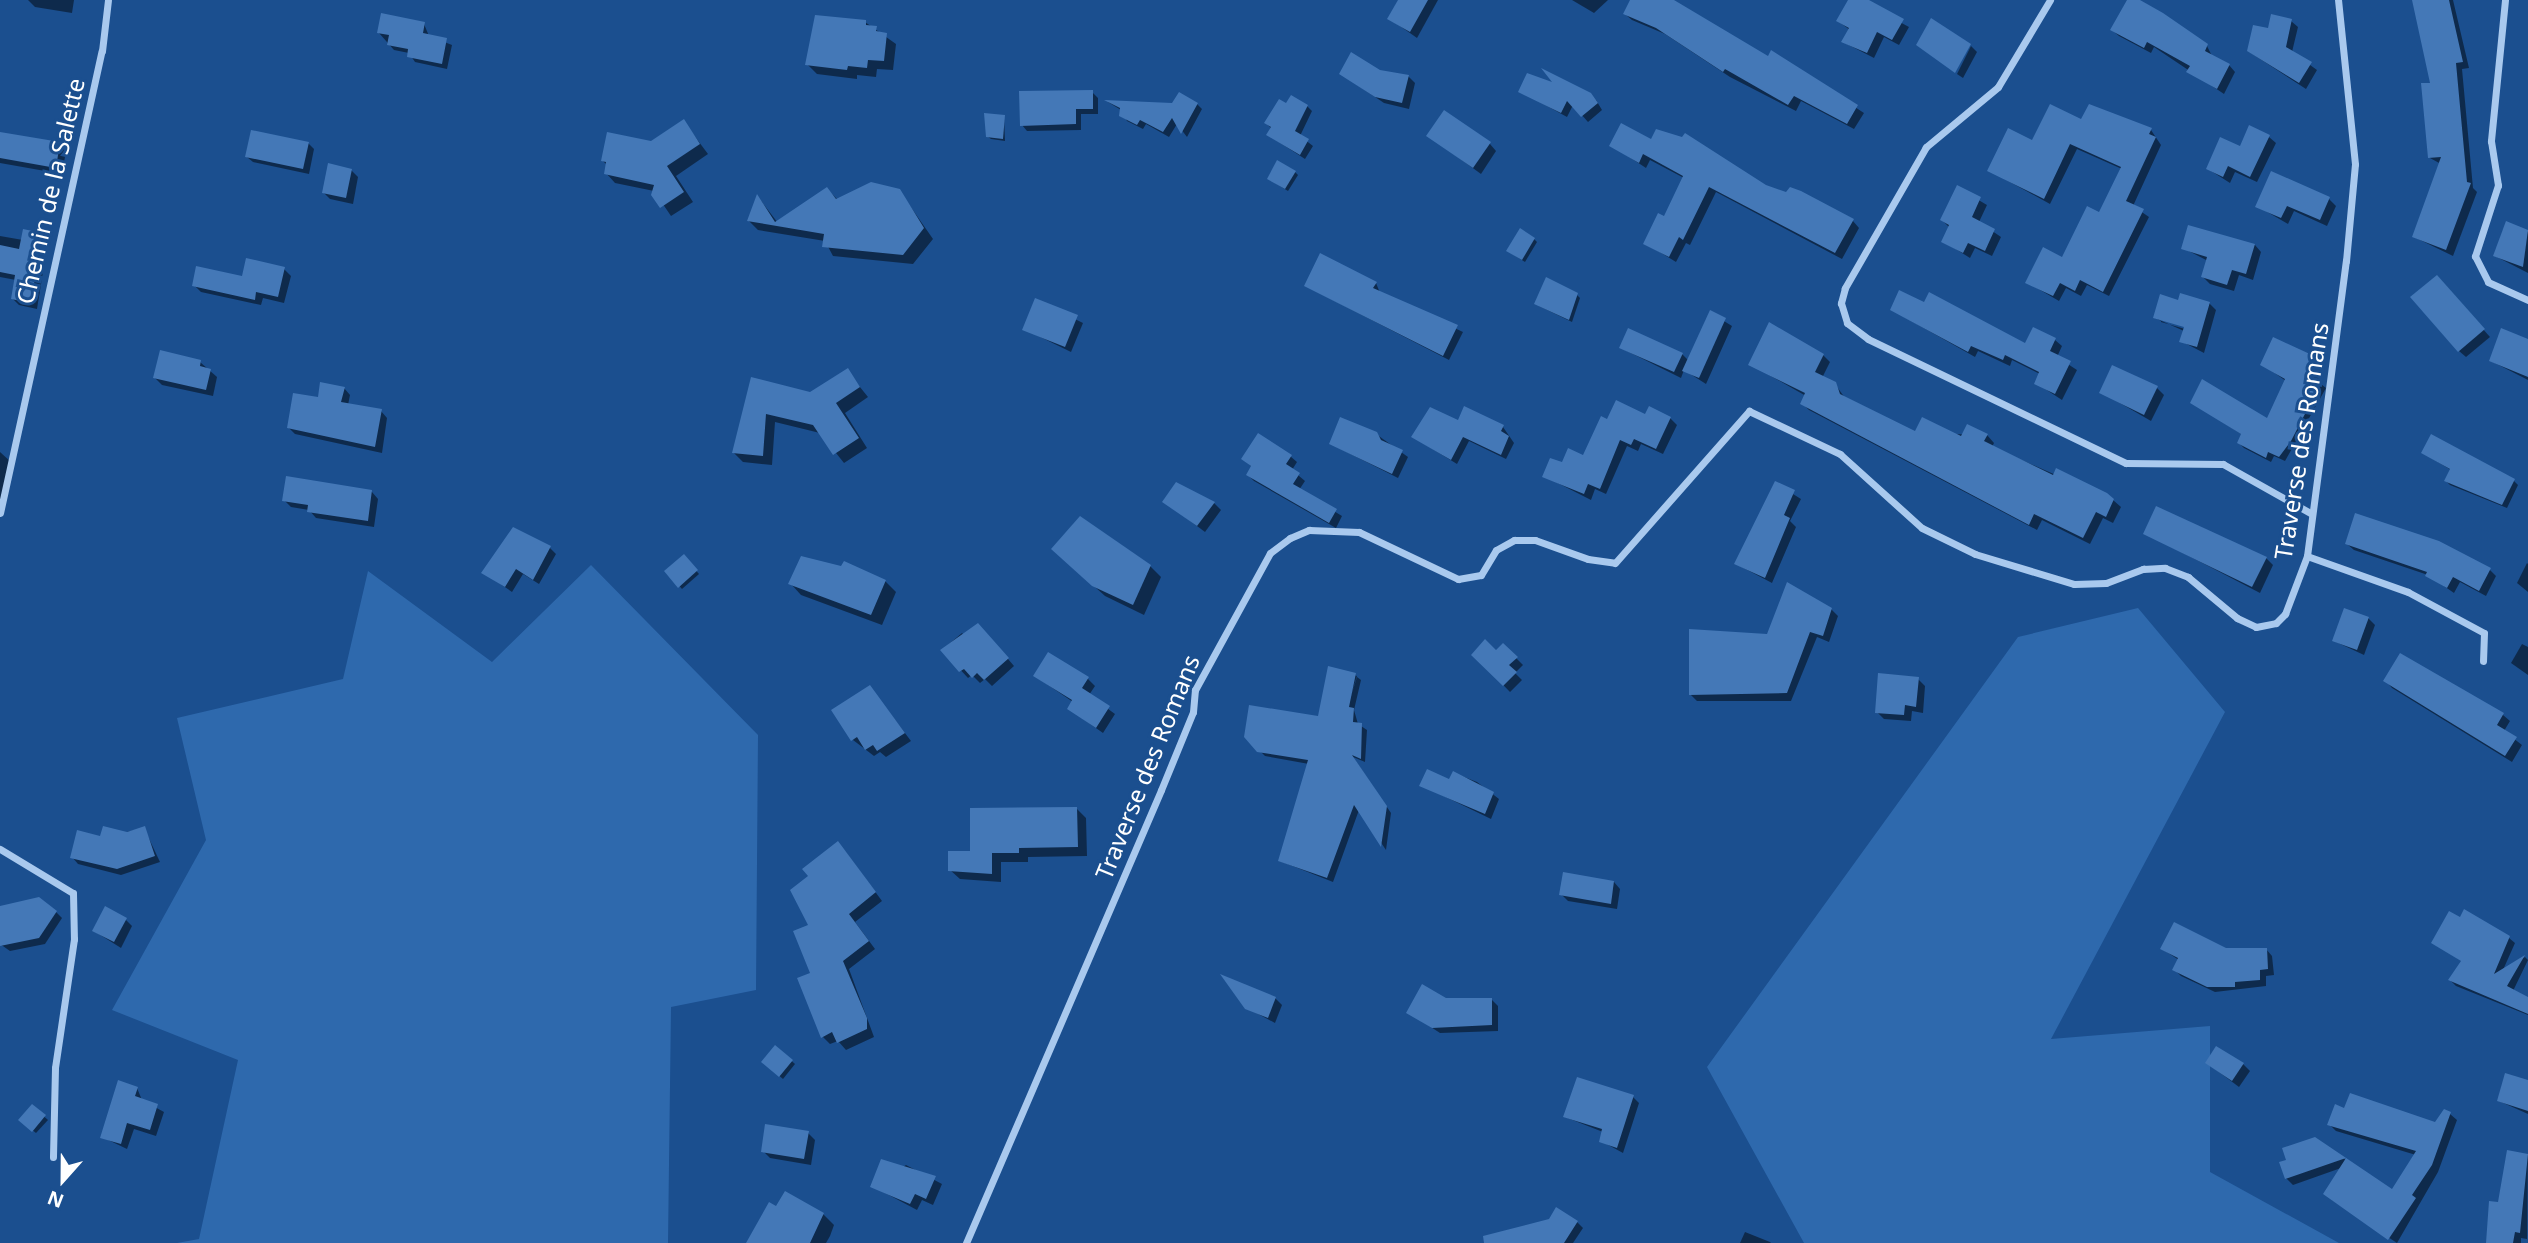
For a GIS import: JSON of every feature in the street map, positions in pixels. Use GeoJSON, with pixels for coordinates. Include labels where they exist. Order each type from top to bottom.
{"type":"FeatureCollection","features":[{"type":"Feature","properties":{"kind":"street","name":"Chemin de la Salette"},"geometry":{"type":"LineString","coordinates":[[0,513],[102,51],[108,0]]}},
{"type":"Feature","properties":{"kind":"street"},"geometry":{"type":"LineString","coordinates":[[2050,0],[1997,87],[1926,147],[1844,288],[1841,303],[1847,323],[1868,339],[2126,463],[2223,464],[2312,514]]}},
{"type":"Feature","properties":{"kind":"street","name":"Traverse des Romans"},"geometry":{"type":"LineString","coordinates":[[965,1243],[1161,790],[1193,712],[1195,690],[1270,553],[1290,538],[1309,530],[1359,532],[1458,579],[1480,575],[1496,550],[1514,540],[1535,540],[1588,559],[1615,563],[1749,411],[1840,454],[1922,528],[1975,554],[2040,577],[2074,584],[2106,583],[2143,569],[2165,568],[2188,577],[2237,618],[2256,627],[2276,623],[2286,614],[2306,556],[2331,396],[2355,164],[2338,0]]}},
{"type":"Feature","properties":{"kind":"street"},"geometry":{"type":"LineString","coordinates":[[2505,0],[2491,141],[2498,185],[2475,256],[2488,282],[2528,300]]}},
{"type":"Feature","properties":{"kind":"street"},"geometry":{"type":"LineString","coordinates":[[2306,556],[2408,592],[2484,633],[2483,661]]}},
{"type":"Feature","properties":{"kind":"street"},"geometry":{"type":"LineString","coordinates":[[0,849],[73,893],[74,939],[55,1068],[53,1157]]}},
{"type":"Feature","properties":{"kind":"shaded area"},"geometry":{"type":"Polygon","coordinates":[[[591,565],[758,735],[756,990],[671,1007],[668,1243],[177,1243],[199,1239],[238,1060],[112,1010],[206,840],[177,718],[343,679],[368,571],[492,662],[591,565]]]}},
{"type":"Feature","properties":{"kind":"shaded area"},"geometry":{"type":"Polygon","coordinates":[[[2138,608],[2225,712],[2051,1039],[2210,1026],[2210,1172],[2339,1243],[1804,1243],[1707,1067],[2018,637],[2138,608]]]}},
{"type":"Feature","properties":{"kind":"building"},"geometry":{"type":"Polygon","coordinates":[[[1398,0],[1428,0],[1410,32],[1387,19],[1398,0]]]}},
{"type":"Feature","properties":{"kind":"building"},"geometry":{"type":"Polygon","coordinates":[[[1630,0],[1674,0],[1768,56],[1771,50],[1858,105],[1847,124],[1794,96],[1788,105],[1725,69],[1723,72],[1656,28],[1623,14],[1630,0]]]}},
{"type":"Feature","properties":{"kind":"building"},"geometry":{"type":"Polygon","coordinates":[[[1848,0],[1869,0],[1904,19],[1892,40],[1877,32],[1867,53],[1841,42],[1849,28],[1836,21],[1848,0]]]}},
{"type":"Feature","properties":{"kind":"building"},"geometry":{"type":"Polygon","coordinates":[[[2127,0],[2140,0],[2163,13],[2208,44],[2205,51],[2230,64],[2217,89],[2186,72],[2190,66],[2147,42],[2144,48],[2110,30],[2127,0]]]}},
{"type":"Feature","properties":{"kind":"building"},"geometry":{"type":"Polygon","coordinates":[[[2412,0],[2449,0],[2463,62],[2456,63],[2467,182],[2471,183],[2446,250],[2412,237],[2441,157],[2428,158],[2421,83],[2430,83],[2412,0]]]}},
{"type":"Feature","properties":{"kind":"building"},"geometry":{"type":"Polygon","coordinates":[[[381,13],[425,22],[423,33],[447,38],[442,64],[407,57],[408,49],[387,45],[389,35],[377,33],[381,13]]]}},
{"type":"Feature","properties":{"kind":"building"},"geometry":{"type":"Polygon","coordinates":[[[2271,14],[2292,19],[2286,47],[2312,62],[2299,83],[2247,51],[2253,25],[2268,28],[2271,14]]]}},
{"type":"Feature","properties":{"kind":"building"},"geometry":{"type":"Polygon","coordinates":[[[815,15],[866,20],[866,25],[877,26],[876,31],[887,33],[884,61],[868,60],[867,68],[848,66],[847,70],[805,65],[815,15]]]}},
{"type":"Feature","properties":{"kind":"building"},"geometry":{"type":"Polygon","coordinates":[[[1931,18],[1971,44],[1955,73],[1916,45],[1931,18]]]}},
{"type":"Feature","properties":{"kind":"building"},"geometry":{"type":"Polygon","coordinates":[[[1351,52],[1380,70],[1409,75],[1402,103],[1375,97],[1339,74],[1351,52]]]}},
{"type":"Feature","properties":{"kind":"building"},"geometry":{"type":"Polygon","coordinates":[[[1541,68],[1591,93],[1598,103],[1581,117],[1567,101],[1561,113],[1518,92],[1527,73],[1552,82],[1541,68]]]}},
{"type":"Feature","properties":{"kind":"building"},"geometry":{"type":"Polygon","coordinates":[[[1093,90],[1093,109],[1076,109],[1076,124],[1020,126],[1019,91],[1093,90]]]}},
{"type":"Feature","properties":{"kind":"building"},"geometry":{"type":"Polygon","coordinates":[[[1179,92],[1198,103],[1181,134],[1172,118],[1163,132],[1140,120],[1137,125],[1119,116],[1120,108],[1104,100],[1172,103],[1179,92]]]}},
{"type":"Feature","properties":{"kind":"building"},"geometry":{"type":"Polygon","coordinates":[[[1291,95],[1308,105],[1295,131],[1309,139],[1300,155],[1266,135],[1271,127],[1264,123],[1279,99],[1286,103],[1291,95]]]}},
{"type":"Feature","properties":{"kind":"building"},"geometry":{"type":"Polygon","coordinates":[[[2050,104],[2081,119],[2089,104],[2152,128],[2149,134],[2156,137],[2126,201],[2144,209],[2103,292],[2080,280],[2075,291],[2060,283],[2053,296],[2025,283],[2043,247],[2062,257],[2087,206],[2099,212],[2121,167],[2070,144],[2044,199],[1987,171],[2008,128],[2032,140],[2050,104]]]}},
{"type":"Feature","properties":{"kind":"building"},"geometry":{"type":"Polygon","coordinates":[[[1444,110],[1491,142],[1473,168],[1426,136],[1444,110]]]}},
{"type":"Feature","properties":{"kind":"building"},"geometry":{"type":"Polygon","coordinates":[[[984,113],[1005,115],[1003,139],[986,137],[984,113]]]}},
{"type":"Feature","properties":{"kind":"building"},"geometry":{"type":"Polygon","coordinates":[[[684,119],[700,144],[667,166],[684,192],[660,208],[651,195],[654,185],[604,174],[606,162],[601,161],[607,132],[651,141],[684,119]]]}},
{"type":"Feature","properties":{"kind":"building"},"geometry":{"type":"Polygon","coordinates":[[[1621,123],[1651,139],[1656,129],[1682,137],[1685,133],[1766,185],[1786,192],[1790,187],[1801,191],[1854,219],[1835,253],[1709,187],[1683,240],[1679,237],[1669,257],[1643,244],[1658,213],[1664,216],[1683,176],[1643,154],[1639,163],[1609,146],[1621,123]]]}},
{"type":"Feature","properties":{"kind":"building"},"geometry":{"type":"Polygon","coordinates":[[[2249,125],[2270,135],[2250,177],[2228,166],[2223,177],[2206,169],[2220,137],[2240,146],[2249,125]]]}},
{"type":"Feature","properties":{"kind":"building"},"geometry":{"type":"Polygon","coordinates":[[[251,130],[309,142],[303,169],[245,157],[251,130]]]}},
{"type":"Feature","properties":{"kind":"building"},"geometry":{"type":"Polygon","coordinates":[[[0,132],[60,142],[56,168],[0,158],[0,132]]]}},
{"type":"Feature","properties":{"kind":"building"},"geometry":{"type":"Polygon","coordinates":[[[1277,160],[1296,171],[1285,189],[1267,179],[1277,160]]]}},
{"type":"Feature","properties":{"kind":"building"},"geometry":{"type":"Polygon","coordinates":[[[328,163],[352,169],[346,198],[322,193],[328,163]]]}},
{"type":"Feature","properties":{"kind":"building"},"geometry":{"type":"Polygon","coordinates":[[[2271,171],[2330,197],[2320,220],[2287,206],[2281,218],[2255,207],[2271,171]]]}},
{"type":"Feature","properties":{"kind":"building"},"geometry":{"type":"Polygon","coordinates":[[[871,182],[900,189],[924,228],[903,255],[822,247],[824,234],[747,221],[757,194],[775,222],[827,187],[836,199],[871,182]]]}},
{"type":"Feature","properties":{"kind":"building"},"geometry":{"type":"Polygon","coordinates":[[[1957,185],[1981,197],[1972,217],[1995,229],[1985,251],[1968,243],[1963,253],[1941,242],[1949,225],[1940,220],[1957,185]]]}},
{"type":"Feature","properties":{"kind":"building"},"geometry":{"type":"Polygon","coordinates":[[[2506,221],[2528,230],[2523,267],[2493,256],[2506,221]]]}},
{"type":"Feature","properties":{"kind":"building"},"geometry":{"type":"Polygon","coordinates":[[[2188,225],[2255,244],[2246,274],[2232,270],[2227,285],[2201,277],[2207,257],[2181,249],[2188,225]]]}},
{"type":"Feature","properties":{"kind":"building"},"geometry":{"type":"Polygon","coordinates":[[[1520,228],[1535,238],[1522,260],[1506,251],[1520,228]]]}},
{"type":"Feature","properties":{"kind":"building"},"geometry":{"type":"Polygon","coordinates":[[[23,229],[42,233],[31,303],[11,299],[15,275],[0,272],[0,245],[19,249],[23,229]]]}},
{"type":"Feature","properties":{"kind":"building"},"geometry":{"type":"Polygon","coordinates":[[[1320,253],[1377,282],[1373,288],[1458,325],[1443,356],[1304,286],[1320,253]]]}},
{"type":"Feature","properties":{"kind":"building"},"geometry":{"type":"Polygon","coordinates":[[[246,258],[285,267],[278,297],[256,292],[255,300],[192,286],[196,266],[242,276],[246,258]]]}},
{"type":"Feature","properties":{"kind":"building"},"geometry":{"type":"Polygon","coordinates":[[[2437,275],[2485,329],[2458,352],[2410,297],[2437,275]]]}},
{"type":"Feature","properties":{"kind":"building"},"geometry":{"type":"Polygon","coordinates":[[[1546,277],[1578,293],[1569,320],[1534,304],[1546,277]]]}},
{"type":"Feature","properties":{"kind":"building"},"geometry":{"type":"Polygon","coordinates":[[[1899,290],[1924,302],[1929,292],[2025,343],[2033,327],[2056,338],[2050,351],[2071,361],[2055,394],[2034,384],[2039,372],[2005,355],[2003,360],[1971,346],[1968,352],[1890,310],[1899,290]]]}},
{"type":"Feature","properties":{"kind":"building"},"geometry":{"type":"Polygon","coordinates":[[[2180,293],[2210,302],[2197,347],[2179,342],[2184,327],[2153,318],[2160,294],[2178,300],[2180,293]]]}},
{"type":"Feature","properties":{"kind":"building"},"geometry":{"type":"Polygon","coordinates":[[[1035,298],[1078,315],[1065,347],[1022,330],[1035,298]]]}},
{"type":"Feature","properties":{"kind":"building"},"geometry":{"type":"Polygon","coordinates":[[[1710,310],[1726,318],[1699,378],[1682,371],[1710,310]]]}},
{"type":"Feature","properties":{"kind":"building"},"geometry":{"type":"Polygon","coordinates":[[[1769,322],[1824,354],[1815,372],[1836,382],[1840,394],[1915,431],[1922,417],[1961,436],[1967,424],[1988,434],[1984,441],[2053,475],[2056,468],[2107,493],[2114,499],[2106,517],[2096,512],[2083,538],[2034,514],[2029,525],[1800,404],[1805,393],[1748,365],[1769,322]]]}},
{"type":"Feature","properties":{"kind":"building"},"geometry":{"type":"Polygon","coordinates":[[[1628,328],[1683,353],[1674,372],[1619,348],[1628,328]]]}},
{"type":"Feature","properties":{"kind":"building"},"geometry":{"type":"Polygon","coordinates":[[[2501,328],[2528,339],[2528,377],[2489,361],[2501,328]]]}},
{"type":"Feature","properties":{"kind":"building"},"geometry":{"type":"Polygon","coordinates":[[[2273,337],[2312,355],[2309,362],[2317,365],[2312,377],[2322,381],[2291,441],[2279,457],[2268,452],[2266,458],[2237,443],[2241,434],[2190,403],[2202,379],[2267,418],[2285,379],[2260,365],[2273,337]]]}},
{"type":"Feature","properties":{"kind":"building"},"geometry":{"type":"Polygon","coordinates":[[[160,350],[201,360],[200,366],[211,369],[206,390],[153,378],[160,350]]]}},
{"type":"Feature","properties":{"kind":"building"},"geometry":{"type":"Polygon","coordinates":[[[2112,365],[2158,386],[2144,415],[2099,393],[2112,365]]]}},
{"type":"Feature","properties":{"kind":"building"},"geometry":{"type":"Polygon","coordinates":[[[848,368],[860,387],[836,403],[859,438],[833,455],[813,425],[766,414],[763,456],[732,453],[751,377],[810,392],[848,368]]]}},
{"type":"Feature","properties":{"kind":"building"},"geometry":{"type":"Polygon","coordinates":[[[320,382],[345,387],[341,402],[382,409],[375,447],[287,428],[293,393],[318,397],[320,382]]]}},
{"type":"Feature","properties":{"kind":"building"},"geometry":{"type":"Polygon","coordinates":[[[1616,400],[1645,414],[1649,406],[1671,417],[1656,449],[1634,439],[1631,445],[1620,440],[1600,489],[1588,484],[1584,494],[1542,477],[1550,458],[1562,462],[1568,448],[1583,455],[1601,416],[1607,419],[1616,400]]]}},
{"type":"Feature","properties":{"kind":"building"},"geometry":{"type":"Polygon","coordinates":[[[1464,406],[1504,425],[1501,431],[1509,436],[1501,455],[1463,437],[1451,460],[1411,437],[1430,407],[1458,420],[1464,406]]]}},
{"type":"Feature","properties":{"kind":"building"},"geometry":{"type":"Polygon","coordinates":[[[1340,417],[1377,432],[1381,440],[1403,450],[1392,474],[1329,444],[1340,417]]]}},
{"type":"Feature","properties":{"kind":"building"},"geometry":{"type":"Polygon","coordinates":[[[1258,433],[1292,455],[1286,464],[1300,473],[1293,484],[1337,509],[1329,523],[1246,475],[1251,466],[1241,459],[1258,433]]]}},
{"type":"Feature","properties":{"kind":"building"},"geometry":{"type":"Polygon","coordinates":[[[2431,434],[2515,479],[2502,505],[2444,481],[2450,469],[2421,453],[2431,434]]]}},
{"type":"Feature","properties":{"kind":"building"},"geometry":{"type":"Polygon","coordinates":[[[286,476],[372,490],[368,521],[307,512],[308,505],[282,501],[286,476]]]}},
{"type":"Feature","properties":{"kind":"building"},"geometry":{"type":"Polygon","coordinates":[[[1775,481],[1795,490],[1784,515],[1790,518],[1765,578],[1734,564],[1775,481]]]}},
{"type":"Feature","properties":{"kind":"building"},"geometry":{"type":"Polygon","coordinates":[[[1176,482],[1215,502],[1197,526],[1162,502],[1176,482]]]}},
{"type":"Feature","properties":{"kind":"building"},"geometry":{"type":"Polygon","coordinates":[[[2156,506],[2267,557],[2252,587],[2143,534],[2156,506]]]}},
{"type":"Feature","properties":{"kind":"building"},"geometry":{"type":"Polygon","coordinates":[[[2355,513],[2439,541],[2491,568],[2479,591],[2453,577],[2447,588],[2425,576],[2427,572],[2345,544],[2355,513]]]}},
{"type":"Feature","properties":{"kind":"building"},"geometry":{"type":"Polygon","coordinates":[[[1080,516],[1151,565],[1133,605],[1092,586],[1051,549],[1080,516]]]}},
{"type":"Feature","properties":{"kind":"building"},"geometry":{"type":"Polygon","coordinates":[[[513,527],[551,546],[533,580],[516,569],[505,587],[481,573],[513,527]]]}},
{"type":"Feature","properties":{"kind":"building"},"geometry":{"type":"Polygon","coordinates":[[[684,554],[698,570],[678,588],[664,571],[684,554]]]}},
{"type":"Feature","properties":{"kind":"building"},"geometry":{"type":"Polygon","coordinates":[[[801,556],[841,566],[844,561],[886,580],[871,615],[788,584],[801,556]]]}},
{"type":"Feature","properties":{"kind":"building"},"geometry":{"type":"Polygon","coordinates":[[[1787,582],[1832,608],[1823,636],[1810,632],[1787,693],[1689,695],[1689,629],[1767,634],[1787,582]]]}},
{"type":"Feature","properties":{"kind":"building"},"geometry":{"type":"Polygon","coordinates":[[[2344,608],[2369,617],[2357,650],[2332,641],[2344,608]]]}},
{"type":"Feature","properties":{"kind":"building"},"geometry":{"type":"Polygon","coordinates":[[[978,623],[1009,658],[984,680],[977,673],[972,678],[964,669],[959,672],[940,650],[978,623]]]}},
{"type":"Feature","properties":{"kind":"building"},"geometry":{"type":"Polygon","coordinates":[[[1485,639],[1496,650],[1503,643],[1518,657],[1509,665],[1517,672],[1503,686],[1471,655],[1485,639]]]}},
{"type":"Feature","properties":{"kind":"building"},"geometry":{"type":"Polygon","coordinates":[[[1048,652],[1089,677],[1082,688],[1110,706],[1096,728],[1067,709],[1072,700],[1033,676],[1048,652]]]}},
{"type":"Feature","properties":{"kind":"building"},"geometry":{"type":"Polygon","coordinates":[[[2400,653],[2504,713],[2497,725],[2517,737],[2505,756],[2383,681],[2400,653]]]}},
{"type":"Feature","properties":{"kind":"building"},"geometry":{"type":"Polygon","coordinates":[[[1328,666],[1356,673],[1349,707],[1354,708],[1353,722],[1362,723],[1361,759],[1352,755],[1387,806],[1381,847],[1354,805],[1327,878],[1278,861],[1308,760],[1257,752],[1244,737],[1249,705],[1318,716],[1328,666]]]}},
{"type":"Feature","properties":{"kind":"building"},"geometry":{"type":"Polygon","coordinates":[[[1878,673],[1919,677],[1916,707],[1905,705],[1904,715],[1875,713],[1878,673]]]}},
{"type":"Feature","properties":{"kind":"building"},"geometry":{"type":"Polygon","coordinates":[[[870,685],[905,733],[877,751],[873,745],[865,750],[857,737],[851,741],[831,710],[870,685]]]}},
{"type":"Feature","properties":{"kind":"building"},"geometry":{"type":"Polygon","coordinates":[[[1427,769],[1449,779],[1453,771],[1494,792],[1485,814],[1419,786],[1427,769]]]}},
{"type":"Feature","properties":{"kind":"building"},"geometry":{"type":"Polygon","coordinates":[[[1077,807],[1078,847],[1019,848],[1019,853],[992,853],[992,874],[948,871],[948,851],[970,851],[970,808],[1077,807]]]}},
{"type":"Feature","properties":{"kind":"building"},"geometry":{"type":"Polygon","coordinates":[[[103,826],[127,832],[145,826],[155,856],[117,869],[70,858],[77,830],[100,836],[103,826]]]}},
{"type":"Feature","properties":{"kind":"building"},"geometry":{"type":"Polygon","coordinates":[[[838,841],[876,892],[849,914],[869,941],[843,961],[867,1018],[867,1029],[837,1043],[832,1032],[821,1038],[797,978],[810,973],[793,931],[808,925],[790,890],[808,876],[802,869],[838,841]]]}},
{"type":"Feature","properties":{"kind":"building"},"geometry":{"type":"Polygon","coordinates":[[[1563,872],[1614,881],[1611,904],[1559,895],[1563,872]]]}},
{"type":"Feature","properties":{"kind":"building"},"geometry":{"type":"Polygon","coordinates":[[[39,897],[57,911],[39,938],[0,946],[0,906],[39,897]]]}},
{"type":"Feature","properties":{"kind":"building"},"geometry":{"type":"Polygon","coordinates":[[[105,906],[127,918],[114,942],[92,931],[105,906]]]}},
{"type":"Feature","properties":{"kind":"building"},"geometry":{"type":"Polygon","coordinates":[[[2464,909],[2510,936],[2494,974],[2525,955],[2507,986],[2528,997],[2528,1014],[2448,980],[2461,961],[2431,943],[2449,911],[2460,917],[2464,909]]]}},
{"type":"Feature","properties":{"kind":"building"},"geometry":{"type":"Polygon","coordinates":[[[2174,922],[2226,948],[2267,948],[2268,969],[2260,970],[2260,980],[2235,982],[2235,987],[2207,987],[2172,970],[2178,958],[2160,949],[2174,922]]]}},
{"type":"Feature","properties":{"kind":"building"},"geometry":{"type":"Polygon","coordinates":[[[1220,974],[1276,997],[1268,1018],[1245,1009],[1220,974]]]}},
{"type":"Feature","properties":{"kind":"building"},"geometry":{"type":"Polygon","coordinates":[[[1422,984],[1446,998],[1492,998],[1492,1025],[1432,1028],[1406,1013],[1422,984]]]}},
{"type":"Feature","properties":{"kind":"building"},"geometry":{"type":"Polygon","coordinates":[[[775,1045],[793,1060],[779,1077],[761,1062],[775,1045]]]}},
{"type":"Feature","properties":{"kind":"building"},"geometry":{"type":"Polygon","coordinates":[[[2216,1046],[2244,1063],[2232,1081],[2205,1063],[2216,1046]]]}},
{"type":"Feature","properties":{"kind":"building"},"geometry":{"type":"Polygon","coordinates":[[[2505,1073],[2528,1080],[2528,1111],[2497,1101],[2505,1073]]]}},
{"type":"Feature","properties":{"kind":"building"},"geometry":{"type":"Polygon","coordinates":[[[1577,1077],[1634,1095],[1617,1148],[1599,1142],[1602,1129],[1563,1117],[1577,1077]]]}},
{"type":"Feature","properties":{"kind":"building"},"geometry":{"type":"Polygon","coordinates":[[[118,1080],[138,1087],[135,1096],[158,1104],[150,1130],[127,1123],[121,1144],[100,1138],[118,1080]]]}},
{"type":"Feature","properties":{"kind":"building"},"geometry":{"type":"Polygon","coordinates":[[[2350,1093],[2435,1122],[2444,1109],[2451,1112],[2432,1165],[2412,1195],[2416,1198],[2388,1240],[2323,1194],[2346,1158],[2285,1179],[2279,1162],[2286,1160],[2282,1148],[2315,1137],[2392,1189],[2416,1151],[2327,1125],[2335,1104],[2344,1108],[2350,1093]]]}},
{"type":"Feature","properties":{"kind":"building"},"geometry":{"type":"Polygon","coordinates":[[[32,1104],[46,1115],[32,1132],[18,1120],[32,1104]]]}},
{"type":"Feature","properties":{"kind":"building"},"geometry":{"type":"Polygon","coordinates":[[[765,1124],[809,1131],[804,1159],[761,1152],[765,1124]]]}},
{"type":"Feature","properties":{"kind":"building"},"geometry":{"type":"Polygon","coordinates":[[[2507,1150],[2528,1154],[2520,1233],[2515,1232],[2513,1243],[2486,1243],[2489,1201],[2498,1202],[2507,1150]]]}},
{"type":"Feature","properties":{"kind":"building"},"geometry":{"type":"Polygon","coordinates":[[[881,1159],[936,1176],[926,1199],[915,1194],[910,1204],[870,1187],[881,1159]]]}},
{"type":"Feature","properties":{"kind":"building"},"geometry":{"type":"Polygon","coordinates":[[[785,1191],[824,1213],[810,1243],[746,1243],[769,1202],[776,1206],[785,1191]]]}},
{"type":"Feature","properties":{"kind":"building"},"geometry":{"type":"Polygon","coordinates":[[[1556,1207],[1578,1221],[1564,1243],[1484,1243],[1483,1236],[1549,1219],[1556,1207]]]}}]}
